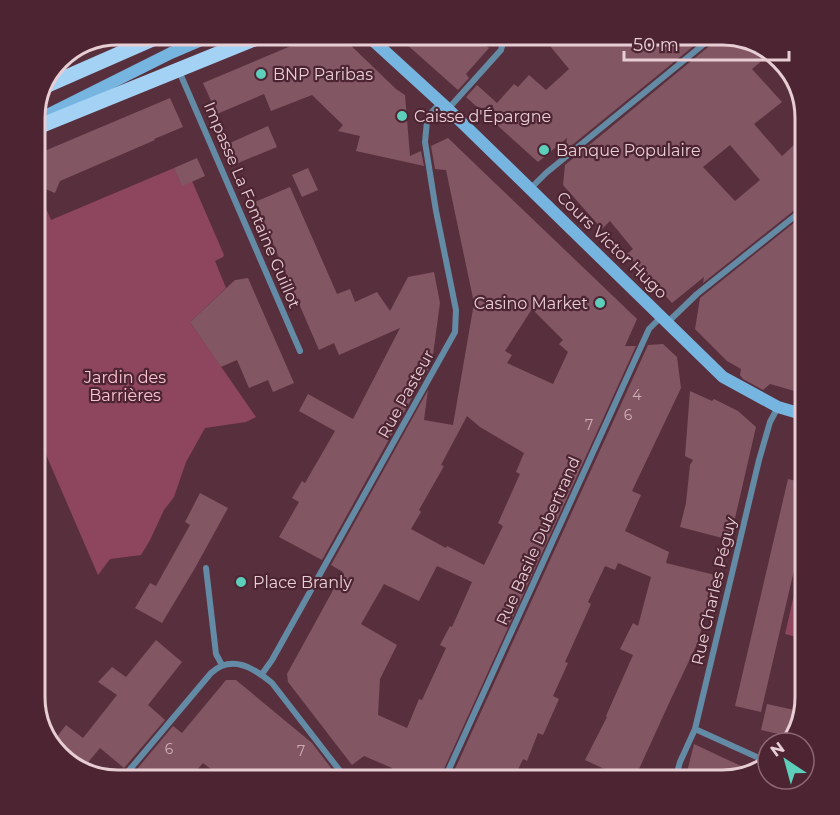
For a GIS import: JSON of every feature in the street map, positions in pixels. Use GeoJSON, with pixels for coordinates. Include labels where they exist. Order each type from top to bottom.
{"type":"FeatureCollection","features":[{"type":"Feature","properties":{"kind":"main road"},"geometry":{"type":"LineString","coordinates":[[54,82],[137,45]]}},
{"type":"Feature","properties":{"kind":"main road"},"geometry":{"type":"LineString","coordinates":[[45,124],[238,45]]}},
{"type":"Feature","properties":{"kind":"street"},"geometry":{"type":"LineString","coordinates":[[45,116],[187,45]]}},
{"type":"Feature","properties":{"kind":"street","name":"Cours Victor Hugo"},"geometry":{"type":"LineString","coordinates":[[379,45],[531,188],[723,377],[778,407],[795,412]]}},
{"type":"Feature","properties":{"kind":"street","name":"Rue Pasteur"},"geometry":{"type":"LineString","coordinates":[[262,674],[272,660],[455,332],[456,310],[425,142],[427,122],[431,113],[445,105],[501,50],[503,45]]}},
{"type":"Feature","properties":{"kind":"street"},"geometry":{"type":"LineString","coordinates":[[531,188],[546,172],[703,45]]}},
{"type":"Feature","properties":{"kind":"street","name":"Impasse La Fontaine Guillot"},"geometry":{"type":"LineString","coordinates":[[178,70],[300,351]]}},
{"type":"Feature","properties":{"kind":"street","name":"Rue Basile Dubertrand"},"geometry":{"type":"LineString","coordinates":[[449,770],[649,329],[665,319],[795,216]]}},
{"type":"Feature","properties":{"kind":"street","name":"Rue Charles Péguy"},"geometry":{"type":"LineString","coordinates":[[678,770],[696,729],[759,460],[770,422],[778,407]]}},
{"type":"Feature","properties":{"kind":"street"},"geometry":{"type":"LineString","coordinates":[[206,568],[216,654],[222,665]]}},
{"type":"Feature","properties":{"kind":"street"},"geometry":{"type":"LineString","coordinates":[[129,770],[211,673],[222,665],[232,663],[244,665],[262,674],[272,683],[339,770]]}},
{"type":"Feature","properties":{"kind":"street"},"geometry":{"type":"LineString","coordinates":[[696,729],[756,756]]}},
{"type":"Feature","properties":{"kind":"green space","name":"Jardin des Barrières"},"geometry":{"type":"Polygon","coordinates":[[[174,168],[182,185],[192,181],[224,255],[215,261],[226,288],[190,322],[256,417],[246,422],[205,428],[186,462],[174,497],[164,510],[141,555],[110,559],[98,575],[45,452],[45,206],[51,220],[174,168]]]}},
{"type":"Feature","properties":{"kind":"green space"},"geometry":{"type":"Polygon","coordinates":[[[795,590],[795,636],[785,634],[795,590]]]}},
{"type":"Feature","properties":{"kind":"building"},"geometry":{"type":"Polygon","coordinates":[[[293,45],[350,45],[405,95],[410,156],[421,151],[424,166],[356,151],[360,136],[338,131],[343,125],[312,95],[271,111],[264,94],[217,114],[203,83],[293,45]]]}},
{"type":"Feature","properties":{"kind":"building"},"geometry":{"type":"Polygon","coordinates":[[[407,45],[485,45],[489,48],[466,74],[469,78],[458,90],[407,45]]]}},
{"type":"Feature","properties":{"kind":"building"},"geometry":{"type":"Polygon","coordinates":[[[549,45],[695,45],[566,150],[567,138],[538,162],[466,97],[477,85],[497,103],[514,84],[518,87],[529,75],[546,90],[569,69],[549,45]]]}},
{"type":"Feature","properties":{"kind":"building"},"geometry":{"type":"Polygon","coordinates":[[[711,45],[741,47],[765,58],[752,69],[782,102],[754,124],[782,156],[795,144],[795,210],[703,283],[704,277],[672,303],[627,254],[633,249],[610,221],[602,229],[563,185],[565,165],[711,45]],[[730,145],[703,167],[735,201],[760,180],[730,145]]]}},
{"type":"Feature","properties":{"kind":"building"},"geometry":{"type":"Polygon","coordinates":[[[170,98],[183,127],[60,181],[55,193],[45,189],[45,151],[170,98]]]}},
{"type":"Feature","properties":{"kind":"building"},"geometry":{"type":"Polygon","coordinates":[[[268,126],[277,147],[238,163],[230,143],[268,126]]]}},
{"type":"Feature","properties":{"kind":"building"},"geometry":{"type":"Polygon","coordinates":[[[448,138],[637,319],[625,346],[636,346],[444,770],[391,770],[392,768],[364,756],[352,765],[288,682],[287,674],[343,572],[331,565],[428,390],[424,420],[453,425],[474,303],[446,170],[435,169],[431,146],[448,138]],[[532,309],[505,351],[512,355],[507,363],[553,384],[568,352],[559,344],[563,340],[532,309]],[[467,416],[411,529],[484,565],[503,526],[498,523],[520,474],[516,472],[524,453],[480,427],[467,416]],[[437,566],[419,601],[384,584],[361,624],[397,645],[380,679],[378,715],[407,728],[419,699],[422,700],[446,648],[440,645],[450,626],[452,627],[472,582],[437,566]]]}},
{"type":"Feature","properties":{"kind":"building"},"geometry":{"type":"Polygon","coordinates":[[[197,158],[205,176],[182,186],[174,168],[197,158]]]}},
{"type":"Feature","properties":{"kind":"building"},"geometry":{"type":"Polygon","coordinates":[[[308,168],[318,190],[302,197],[292,175],[308,168]]]}},
{"type":"Feature","properties":{"kind":"building"},"geometry":{"type":"Polygon","coordinates":[[[290,187],[337,294],[350,289],[355,302],[377,292],[390,311],[408,277],[434,272],[440,303],[432,362],[322,560],[279,537],[299,502],[292,498],[302,481],[305,483],[335,431],[299,411],[308,394],[353,419],[400,328],[339,355],[334,343],[319,350],[255,202],[290,187]]]}},
{"type":"Feature","properties":{"kind":"building"},"geometry":{"type":"Polygon","coordinates":[[[795,222],[795,391],[770,384],[763,390],[743,379],[740,375],[741,369],[727,361],[695,329],[700,298],[795,222]]]}},
{"type":"Feature","properties":{"kind":"building"},"geometry":{"type":"Polygon","coordinates":[[[248,278],[294,383],[273,392],[268,380],[249,388],[237,360],[221,367],[190,322],[235,280],[248,278]]]}},
{"type":"Feature","properties":{"kind":"building"},"geometry":{"type":"Polygon","coordinates":[[[663,344],[677,357],[681,388],[632,491],[641,495],[625,531],[669,552],[666,563],[715,575],[698,642],[639,770],[606,770],[585,760],[607,717],[633,655],[620,649],[633,623],[638,626],[651,577],[618,563],[615,570],[605,566],[588,602],[591,604],[565,662],[568,663],[553,696],[559,699],[543,735],[538,733],[527,761],[523,759],[518,770],[455,770],[648,345],[663,344]]]}},
{"type":"Feature","properties":{"kind":"building"},"geometry":{"type":"Polygon","coordinates":[[[690,391],[712,401],[714,399],[738,411],[756,427],[730,540],[680,527],[686,503],[690,465],[693,460],[685,456],[690,391]]]}},
{"type":"Feature","properties":{"kind":"building"},"geometry":{"type":"Polygon","coordinates":[[[788,479],[795,481],[795,566],[761,712],[735,706],[788,479]]]}},
{"type":"Feature","properties":{"kind":"building"},"geometry":{"type":"Polygon","coordinates":[[[200,493],[228,508],[162,623],[135,608],[150,583],[156,586],[190,525],[185,522],[200,493]]]}},
{"type":"Feature","properties":{"kind":"building"},"geometry":{"type":"Polygon","coordinates":[[[156,640],[182,662],[148,705],[165,720],[124,768],[100,748],[87,764],[85,763],[73,755],[57,737],[66,725],[83,738],[117,695],[98,682],[112,667],[126,677],[156,640]]]}},
{"type":"Feature","properties":{"kind":"building"},"geometry":{"type":"Polygon","coordinates":[[[226,680],[236,680],[312,743],[333,770],[212,770],[203,763],[197,770],[136,770],[173,726],[182,733],[226,680]]]}},
{"type":"Feature","properties":{"kind":"building"},"geometry":{"type":"Polygon","coordinates":[[[767,704],[794,710],[787,731],[761,730],[767,704]]]}},
{"type":"Feature","properties":{"kind":"building"},"geometry":{"type":"Polygon","coordinates":[[[694,744],[743,767],[722,770],[688,770],[694,744]]]}},
{"type":"Feature","properties":{"kind":"place","name":"BNP Paribas"},"geometry":{"type":"Point","coordinates":[261,74]}},
{"type":"Feature","properties":{"kind":"place","name":"Caisse d'Épargne"},"geometry":{"type":"Point","coordinates":[402,116]}},
{"type":"Feature","properties":{"kind":"place","name":"Banque Populaire"},"geometry":{"type":"Point","coordinates":[544,150]}},
{"type":"Feature","properties":{"kind":"place","name":"Casino Market"},"geometry":{"type":"Point","coordinates":[600,303]}},
{"type":"Feature","properties":{"kind":"place","name":"Place Branly"},"geometry":{"type":"Point","coordinates":[241,582]}}]}
